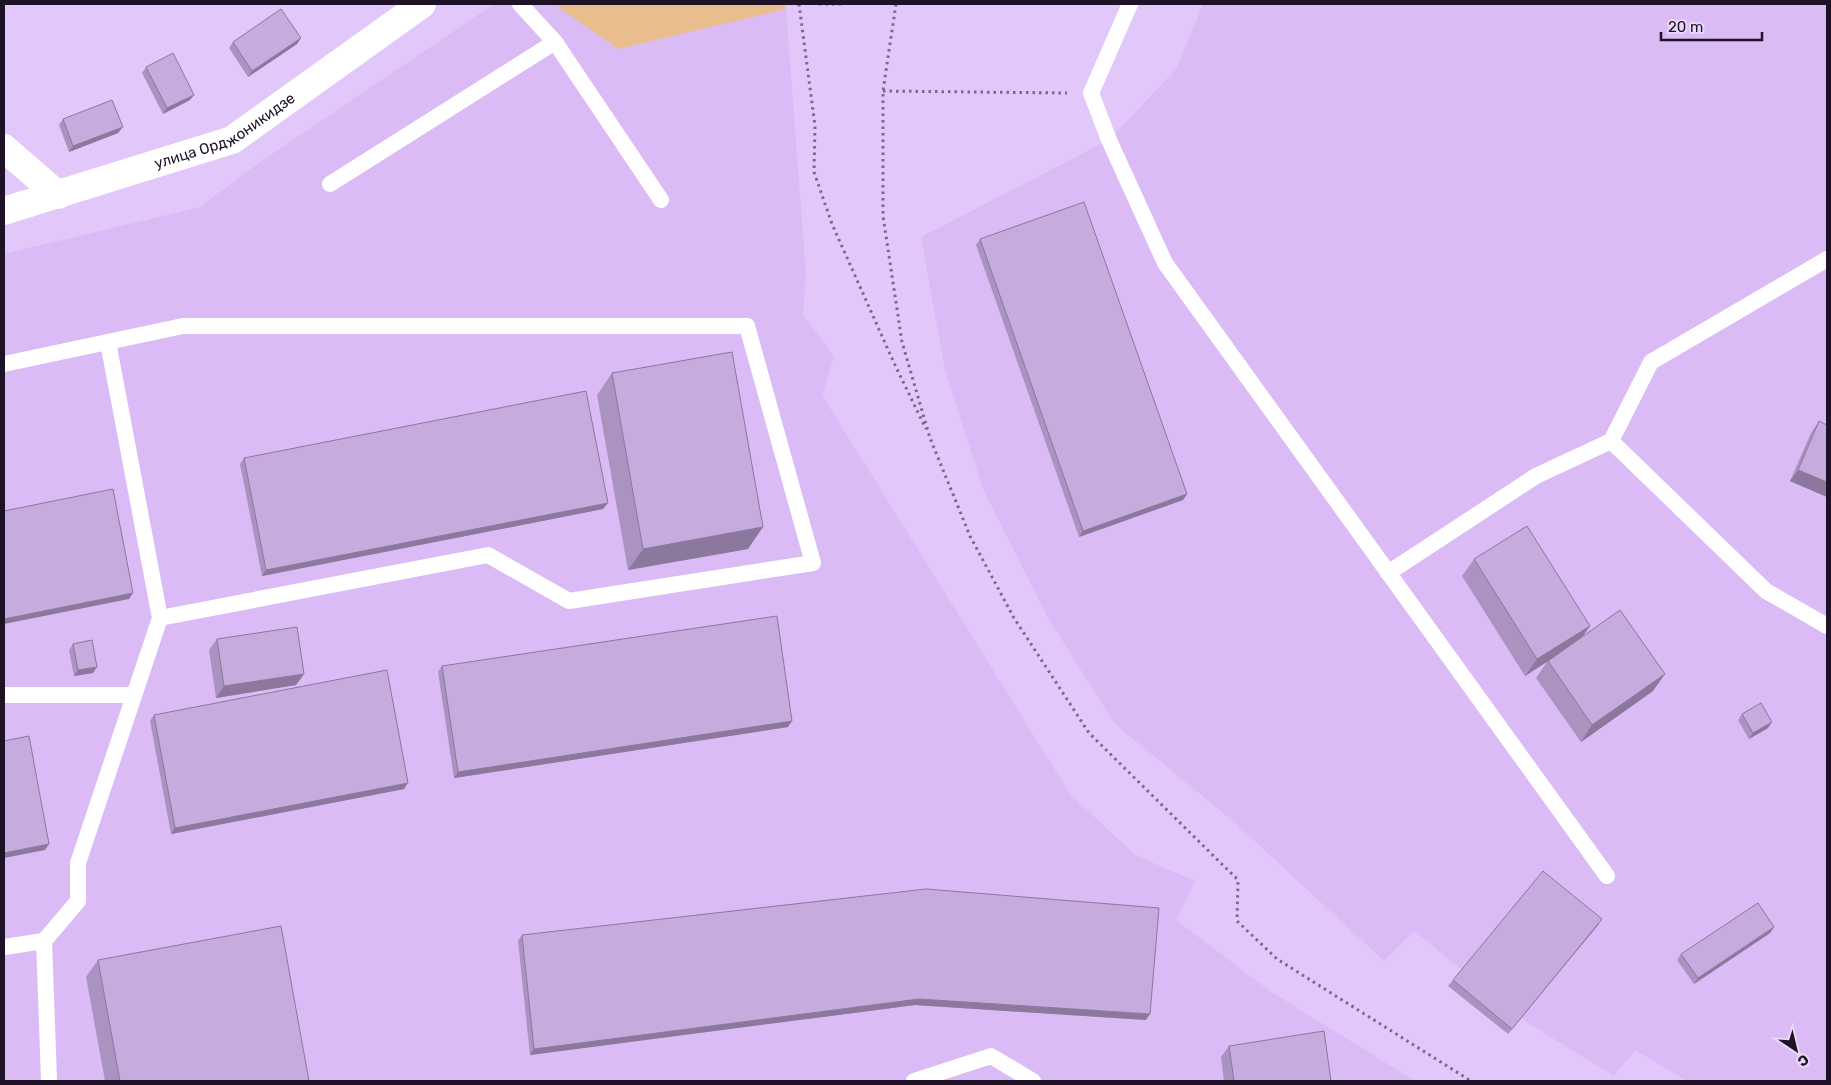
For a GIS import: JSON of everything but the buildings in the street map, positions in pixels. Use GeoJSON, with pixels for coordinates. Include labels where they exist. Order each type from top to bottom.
{"type":"FeatureCollection","features":[{"type":"Feature","properties":{"kind":"street","name":"улица Орджоникидзе"},"geometry":{"type":"LineString","coordinates":[[4,211],[232,140],[422,4]]}},
{"type":"Feature","properties":{"kind":"street"},"geometry":{"type":"LineString","coordinates":[[4,148],[58,195]]}},
{"type":"Feature","properties":{"kind":"lane"},"geometry":{"type":"LineString","coordinates":[[520,4],[555,42],[661,200]]}},
{"type":"Feature","properties":{"kind":"lane"},"geometry":{"type":"LineString","coordinates":[[1130,4],[1091,93],[1109,140],[1165,263],[1607,876]]}},
{"type":"Feature","properties":{"kind":"lane"},"geometry":{"type":"LineString","coordinates":[[330,184],[555,42]]}},
{"type":"Feature","properties":{"kind":"lane"},"geometry":{"type":"LineString","coordinates":[[1388,573],[1536,476],[1611,442],[1651,362],[1827,259]]}},
{"type":"Feature","properties":{"kind":"lane"},"geometry":{"type":"LineString","coordinates":[[4,364],[183,326],[747,326],[813,563],[569,601],[488,555],[160,618]]}},
{"type":"Feature","properties":{"kind":"lane"},"geometry":{"type":"LineString","coordinates":[[4,947],[44,940],[78,902],[78,863],[160,618],[108,342]]}},
{"type":"Feature","properties":{"kind":"lane"},"geometry":{"type":"LineString","coordinates":[[1611,442],[1766,591],[1827,626]]}},
{"type":"Feature","properties":{"kind":"lane"},"geometry":{"type":"LineString","coordinates":[[4,695],[134,696]]}},
{"type":"Feature","properties":{"kind":"lane"},"geometry":{"type":"LineString","coordinates":[[44,940],[49,1081]]}},
{"type":"Feature","properties":{"kind":"lane"},"geometry":{"type":"LineString","coordinates":[[914,1081],[991,1056],[1033,1081]]}},
{"type":"Feature","properties":{"kind":"path"},"geometry":{"type":"LineString","coordinates":[[799,4],[815,126],[814,172],[832,224],[894,363],[930,438],[970,536],[1014,618],[1089,733],[1238,880],[1237,921],[1277,959],[1470,1081]]}},
{"type":"Feature","properties":{"kind":"path"},"geometry":{"type":"LineString","coordinates":[[819,4],[841,4]]}},
{"type":"Feature","properties":{"kind":"path"},"geometry":{"type":"LineString","coordinates":[[896,4],[883,91],[883,216],[902,342],[930,438]]}},
{"type":"Feature","properties":{"kind":"path"},"geometry":{"type":"LineString","coordinates":[[883,91],[1091,93]]}},
{"type":"Feature","properties":{"kind":"shaded area"},"geometry":{"type":"Polygon","coordinates":[[[494,4],[554,4],[618,49],[786,9],[806,275],[803,315],[834,357],[822,395],[1070,794],[1135,855],[1195,881],[1176,920],[1270,991],[1415,1081],[4,1081],[4,254],[200,207],[259,163],[494,4]]]}},
{"type":"Feature","properties":{"kind":"shaded area"},"geometry":{"type":"Polygon","coordinates":[[[554,4],[786,4],[786,9],[618,49],[554,4]]]}},
{"type":"Feature","properties":{"kind":"shaded area"},"geometry":{"type":"Polygon","coordinates":[[[1203,4],[1827,4],[1827,1081],[1687,1081],[1635,1050],[1614,1076],[1528,1023],[1414,931],[1384,961],[1234,822],[1115,724],[1048,618],[983,489],[945,370],[921,237],[1109,140],[1177,68],[1203,4]]]}}]}
